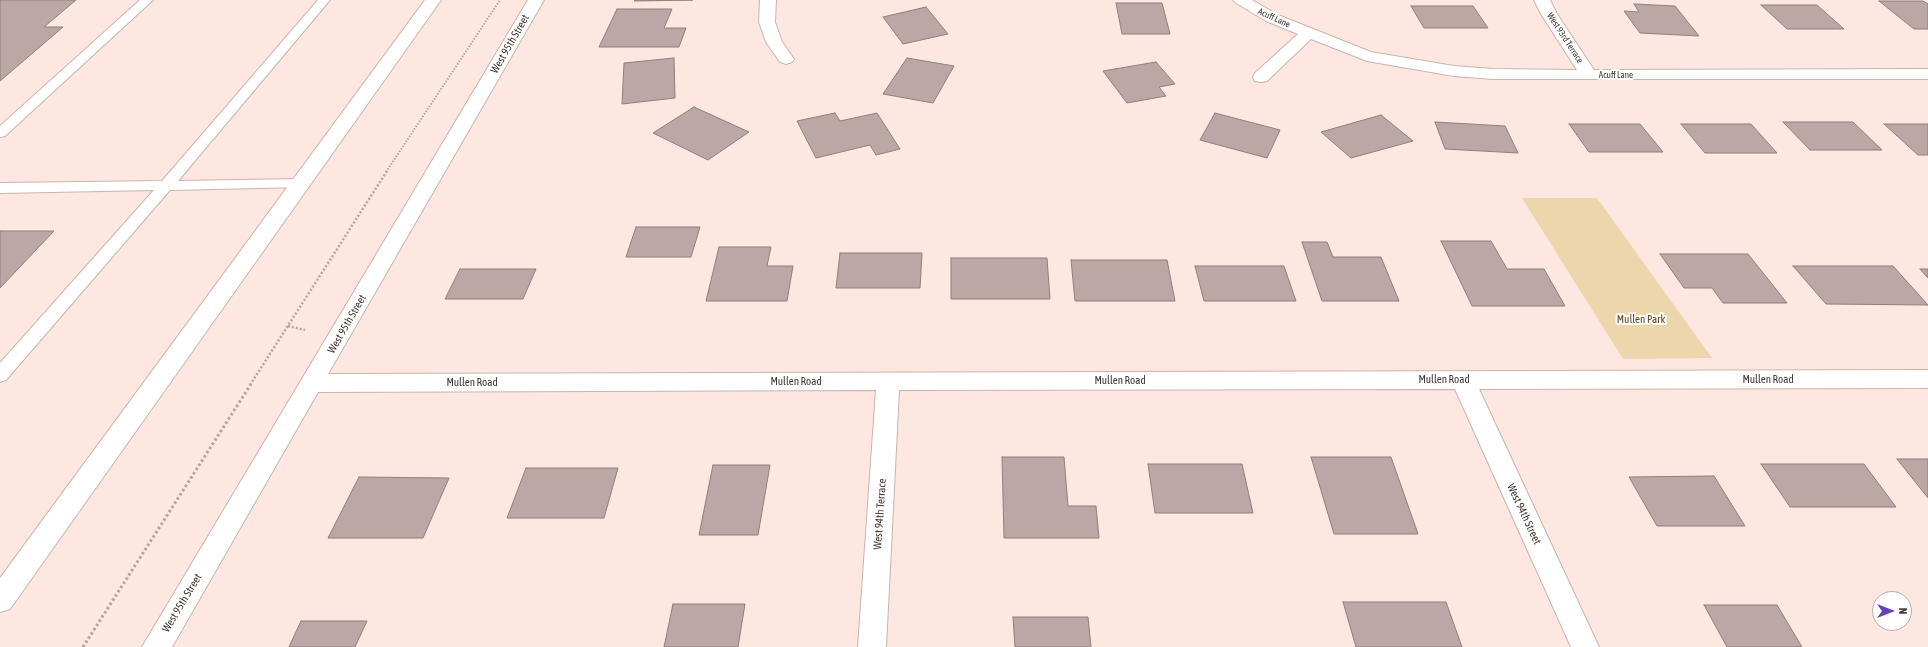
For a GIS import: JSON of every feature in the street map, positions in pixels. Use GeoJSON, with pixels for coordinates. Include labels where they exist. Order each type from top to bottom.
{"type":"FeatureCollection","features":[{"type":"Feature","properties":{"kind":"street"},"geometry":{"type":"LineString","coordinates":[[0,600],[433,0]]}},
{"type":"Feature","properties":{"kind":"street","name":"West 95th Street"},"geometry":{"type":"LineString","coordinates":[[156,647],[536,0]]}},
{"type":"Feature","properties":{"kind":"street"},"geometry":{"type":"LineString","coordinates":[[768,0],[767,22],[774,42],[786,59]]}},
{"type":"Feature","properties":{"kind":"street","name":"Acuff Lane"},"geometry":{"type":"LineString","coordinates":[[1241,0],[1272,18],[1367,56],[1454,71],[1493,74],[1589,75],[1928,74]]}},
{"type":"Feature","properties":{"kind":"street","name":"West 93rd Terrace"},"geometry":{"type":"LineString","coordinates":[[1542,0],[1549,14],[1589,75]]}},
{"type":"Feature","properties":{"kind":"street"},"geometry":{"type":"LineString","coordinates":[[1261,77],[1309,33]]}},
{"type":"Feature","properties":{"kind":"street","name":"Mullen Road"},"geometry":{"type":"LineString","coordinates":[[312,383],[1928,379]]}},
{"type":"Feature","properties":{"kind":"street","name":"West 94th Street"},"geometry":{"type":"LineString","coordinates":[[1463,380],[1585,647]]}},
{"type":"Feature","properties":{"kind":"street","name":"West 94th Terrace"},"geometry":{"type":"LineString","coordinates":[[872,647],[888,382]]}},
{"type":"Feature","properties":{"kind":"lane"},"geometry":{"type":"LineString","coordinates":[[0,133],[147,0]]}},
{"type":"Feature","properties":{"kind":"lane"},"geometry":{"type":"LineString","coordinates":[[0,375],[166,186],[324,0]]}},
{"type":"Feature","properties":{"kind":"lane"},"geometry":{"type":"LineString","coordinates":[[0,188],[301,184]]}},
{"type":"Feature","properties":{"kind":"path"},"geometry":{"type":"LineString","coordinates":[[82,647],[421,118],[500,0]]}},
{"type":"Feature","properties":{"kind":"green space","name":"Mullen Park"},"geometry":{"type":"Polygon","coordinates":[[[1522,198],[1597,198],[1712,358],[1623,359],[1522,198]]]}},
{"type":"Feature","properties":{"kind":"building"},"geometry":{"type":"Polygon","coordinates":[[[0,0],[76,0],[44,27],[63,27],[0,81],[0,0]]]}},
{"type":"Feature","properties":{"kind":"building"},"geometry":{"type":"Polygon","coordinates":[[[635,0],[693,0],[634,1],[635,0]]]}},
{"type":"Feature","properties":{"kind":"building"},"geometry":{"type":"Polygon","coordinates":[[[1879,1],[1923,1],[1928,4],[1928,29],[1914,29],[1879,1]]]}},
{"type":"Feature","properties":{"kind":"building"},"geometry":{"type":"Polygon","coordinates":[[[1116,3],[1162,3],[1170,34],[1122,34],[1116,3]]]}},
{"type":"Feature","properties":{"kind":"building"},"geometry":{"type":"Polygon","coordinates":[[[1634,4],[1675,6],[1699,36],[1640,33],[1624,11],[1639,12],[1634,4]]]}},
{"type":"Feature","properties":{"kind":"building"},"geometry":{"type":"Polygon","coordinates":[[[1761,5],[1817,5],[1844,29],[1787,29],[1761,5]]]}},
{"type":"Feature","properties":{"kind":"building"},"geometry":{"type":"Polygon","coordinates":[[[1411,6],[1473,6],[1488,28],[1424,28],[1411,6]]]}},
{"type":"Feature","properties":{"kind":"building"},"geometry":{"type":"Polygon","coordinates":[[[926,7],[948,34],[903,44],[883,17],[926,7]]]}},
{"type":"Feature","properties":{"kind":"building"},"geometry":{"type":"Polygon","coordinates":[[[617,9],[672,9],[664,28],[686,28],[679,47],[599,47],[617,9]]]}},
{"type":"Feature","properties":{"kind":"building"},"geometry":{"type":"Polygon","coordinates":[[[674,58],[675,98],[622,104],[624,63],[674,58]]]}},
{"type":"Feature","properties":{"kind":"building"},"geometry":{"type":"Polygon","coordinates":[[[907,58],[954,66],[933,103],[883,94],[907,58]]]}},
{"type":"Feature","properties":{"kind":"building"},"geometry":{"type":"Polygon","coordinates":[[[1156,62],[1175,84],[1159,87],[1166,96],[1127,103],[1103,71],[1156,62]]]}},
{"type":"Feature","properties":{"kind":"building"},"geometry":{"type":"Polygon","coordinates":[[[694,107],[749,132],[708,160],[653,133],[694,107]]]}},
{"type":"Feature","properties":{"kind":"building"},"geometry":{"type":"Polygon","coordinates":[[[835,113],[840,121],[877,113],[900,149],[876,155],[870,145],[816,158],[797,121],[835,113]]]}},
{"type":"Feature","properties":{"kind":"building"},"geometry":{"type":"Polygon","coordinates":[[[1215,113],[1280,130],[1267,158],[1200,140],[1215,113]]]}},
{"type":"Feature","properties":{"kind":"building"},"geometry":{"type":"Polygon","coordinates":[[[1381,115],[1413,141],[1351,158],[1321,132],[1381,115]]]}},
{"type":"Feature","properties":{"kind":"building"},"geometry":{"type":"Polygon","coordinates":[[[1435,122],[1505,126],[1518,153],[1445,149],[1435,122]]]}},
{"type":"Feature","properties":{"kind":"building"},"geometry":{"type":"Polygon","coordinates":[[[1783,122],[1853,122],[1882,150],[1810,150],[1783,122]]]}},
{"type":"Feature","properties":{"kind":"building"},"geometry":{"type":"Polygon","coordinates":[[[1569,124],[1640,124],[1663,152],[1589,152],[1569,124]]]}},
{"type":"Feature","properties":{"kind":"building"},"geometry":{"type":"Polygon","coordinates":[[[1681,124],[1751,124],[1777,153],[1705,153],[1681,124]]]}},
{"type":"Feature","properties":{"kind":"building"},"geometry":{"type":"Polygon","coordinates":[[[1884,124],[1928,124],[1928,155],[1918,155],[1884,124]]]}},
{"type":"Feature","properties":{"kind":"building"},"geometry":{"type":"Polygon","coordinates":[[[636,227],[700,227],[691,257],[626,257],[636,227]]]}},
{"type":"Feature","properties":{"kind":"building"},"geometry":{"type":"Polygon","coordinates":[[[0,231],[54,231],[0,288],[0,231]]]}},
{"type":"Feature","properties":{"kind":"building"},"geometry":{"type":"Polygon","coordinates":[[[1441,241],[1491,241],[1507,269],[1544,269],[1565,306],[1472,306],[1441,241]]]}},
{"type":"Feature","properties":{"kind":"building"},"geometry":{"type":"Polygon","coordinates":[[[1302,242],[1327,242],[1333,257],[1381,257],[1399,301],[1322,301],[1302,242]]]}},
{"type":"Feature","properties":{"kind":"building"},"geometry":{"type":"Polygon","coordinates":[[[719,247],[771,247],[767,266],[793,266],[787,301],[706,301],[719,247]]]}},
{"type":"Feature","properties":{"kind":"building"},"geometry":{"type":"Polygon","coordinates":[[[840,253],[922,253],[920,288],[836,288],[840,253]]]}},
{"type":"Feature","properties":{"kind":"building"},"geometry":{"type":"Polygon","coordinates":[[[1660,254],[1748,254],[1787,303],[1723,303],[1712,288],[1684,288],[1660,254]]]}},
{"type":"Feature","properties":{"kind":"building"},"geometry":{"type":"Polygon","coordinates":[[[951,258],[1047,258],[1050,299],[951,299],[951,258]]]}},
{"type":"Feature","properties":{"kind":"building"},"geometry":{"type":"Polygon","coordinates":[[[1071,260],[1167,260],[1175,301],[1075,301],[1071,260]]]}},
{"type":"Feature","properties":{"kind":"building"},"geometry":{"type":"Polygon","coordinates":[[[1195,266],[1284,266],[1296,301],[1204,301],[1195,266]]]}},
{"type":"Feature","properties":{"kind":"building"},"geometry":{"type":"Polygon","coordinates":[[[1793,266],[1893,266],[1928,305],[1826,304],[1793,266]]]}},
{"type":"Feature","properties":{"kind":"building"},"geometry":{"type":"Polygon","coordinates":[[[460,269],[536,269],[523,299],[445,299],[460,269]]]}},
{"type":"Feature","properties":{"kind":"building"},"geometry":{"type":"Polygon","coordinates":[[[1920,269],[1928,269],[1928,278],[1920,269]]]}},
{"type":"Feature","properties":{"kind":"building"},"geometry":{"type":"Polygon","coordinates":[[[1002,457],[1064,457],[1068,506],[1096,506],[1099,538],[1004,538],[1002,457]]]}},
{"type":"Feature","properties":{"kind":"building"},"geometry":{"type":"Polygon","coordinates":[[[1311,457],[1391,457],[1418,534],[1334,534],[1311,457]]]}},
{"type":"Feature","properties":{"kind":"building"},"geometry":{"type":"Polygon","coordinates":[[[1897,459],[1928,459],[1928,498],[1897,459]]]}},
{"type":"Feature","properties":{"kind":"building"},"geometry":{"type":"Polygon","coordinates":[[[1148,464],[1242,464],[1253,513],[1155,513],[1148,464]]]}},
{"type":"Feature","properties":{"kind":"building"},"geometry":{"type":"Polygon","coordinates":[[[1761,464],[1864,464],[1896,507],[1790,507],[1761,464]]]}},
{"type":"Feature","properties":{"kind":"building"},"geometry":{"type":"Polygon","coordinates":[[[713,465],[770,465],[758,535],[699,535],[713,465]]]}},
{"type":"Feature","properties":{"kind":"building"},"geometry":{"type":"Polygon","coordinates":[[[526,468],[618,468],[604,518],[507,518],[526,468]]]}},
{"type":"Feature","properties":{"kind":"building"},"geometry":{"type":"Polygon","coordinates":[[[1714,476],[1745,526],[1657,526],[1629,477],[1714,476]]]}},
{"type":"Feature","properties":{"kind":"building"},"geometry":{"type":"Polygon","coordinates":[[[359,477],[449,478],[423,538],[328,538],[359,477]]]}},
{"type":"Feature","properties":{"kind":"building"},"geometry":{"type":"Polygon","coordinates":[[[1343,602],[1446,602],[1462,647],[1356,647],[1343,602]]]}},
{"type":"Feature","properties":{"kind":"building"},"geometry":{"type":"Polygon","coordinates":[[[673,604],[745,604],[738,647],[664,647],[673,604]]]}},
{"type":"Feature","properties":{"kind":"building"},"geometry":{"type":"Polygon","coordinates":[[[1704,605],[1777,605],[1802,647],[1727,647],[1704,605]]]}},
{"type":"Feature","properties":{"kind":"building"},"geometry":{"type":"Polygon","coordinates":[[[1013,617],[1088,617],[1091,647],[1015,647],[1013,617]]]}},
{"type":"Feature","properties":{"kind":"building"},"geometry":{"type":"Polygon","coordinates":[[[301,621],[367,621],[355,647],[289,647],[301,621]]]}}]}
